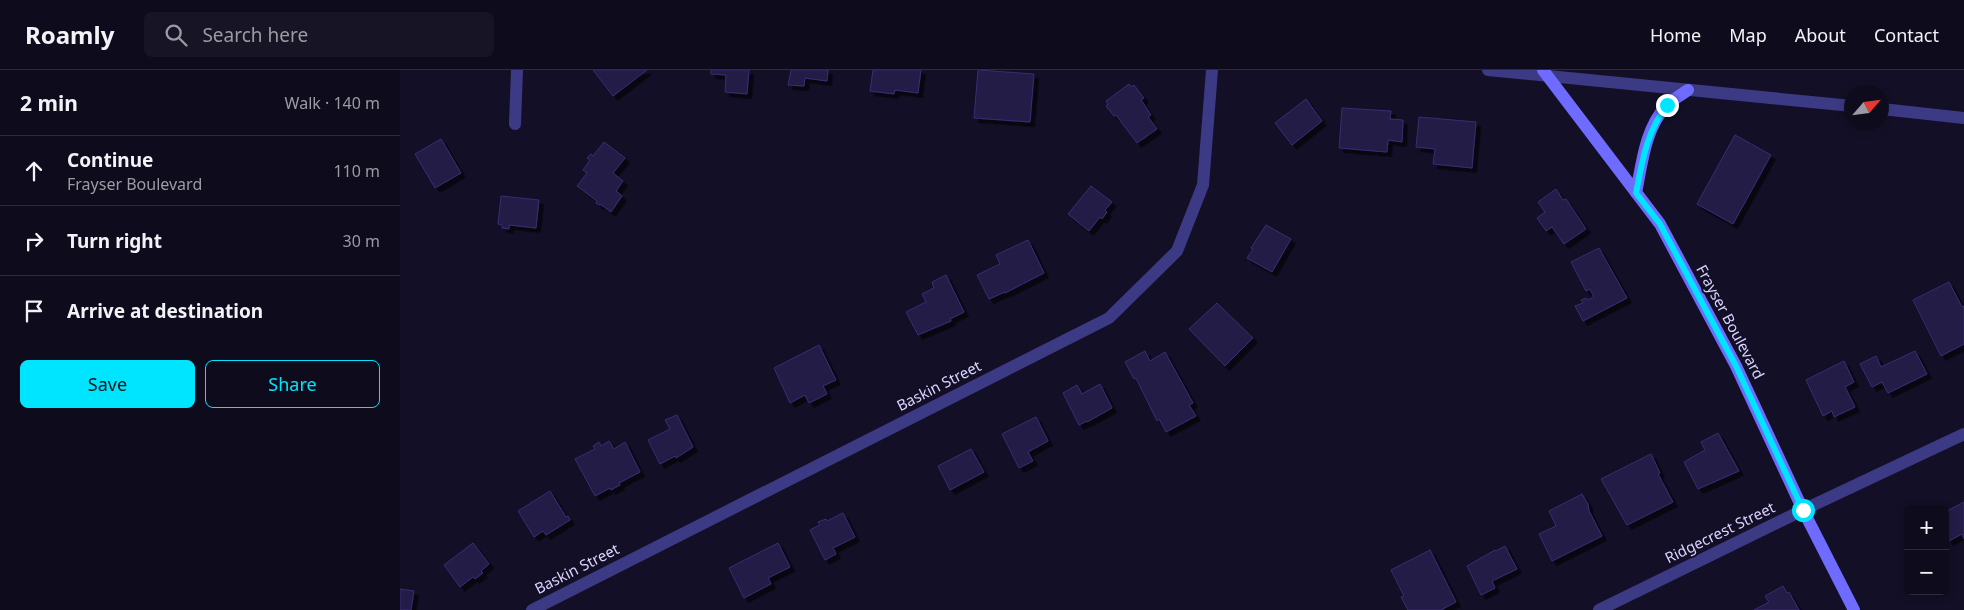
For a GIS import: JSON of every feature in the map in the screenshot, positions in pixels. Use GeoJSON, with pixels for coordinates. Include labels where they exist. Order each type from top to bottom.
{"type":"FeatureCollection","features":[{"type":"Feature","properties":{"kind":"main road","name":"Frayser Boulevard"},"geometry":{"type":"LineString","coordinates":[[1546,73],[1660,224],[1736,366],[1803,510],[1854,610]]}},
{"type":"Feature","properties":{"kind":"main road"},"geometry":{"type":"LineString","coordinates":[[1636,193],[1647,141],[1655,122],[1667,105],[1688,90]]}},
{"type":"Feature","properties":{"kind":"street"},"geometry":{"type":"LineString","coordinates":[[515,124],[517,70]]}},
{"type":"Feature","properties":{"kind":"street","name":"Baskin Street"},"geometry":{"type":"LineString","coordinates":[[532,610],[1108,318],[1177,251],[1202,185],[1212,70]]}},
{"type":"Feature","properties":{"kind":"street"},"geometry":{"type":"LineString","coordinates":[[1488,70],[1546,73],[1688,90],[1844,105]]}},
{"type":"Feature","properties":{"kind":"street"},"geometry":{"type":"LineString","coordinates":[[1889,110],[1964,118]]}},
{"type":"Feature","properties":{"kind":"street","name":"Ridgecrest Street"},"geometry":{"type":"LineString","coordinates":[[1599,610],[1964,434]]}},
{"type":"Feature","properties":{"kind":"building"},"geometry":{"type":"Polygon","coordinates":[[[593,70],[647,70],[613,96],[593,70]]]}},
{"type":"Feature","properties":{"kind":"building"},"geometry":{"type":"Polygon","coordinates":[[[711,70],[749,70],[747,94],[725,92],[726,75],[711,74],[711,70]]]}},
{"type":"Feature","properties":{"kind":"building"},"geometry":{"type":"Polygon","coordinates":[[[791,70],[828,70],[827,81],[805,78],[804,86],[788,85],[791,70]]]}},
{"type":"Feature","properties":{"kind":"building"},"geometry":{"type":"Polygon","coordinates":[[[873,70],[921,70],[918,93],[895,90],[894,94],[870,91],[873,70]]]}},
{"type":"Feature","properties":{"kind":"building"},"geometry":{"type":"Polygon","coordinates":[[[978,70],[1034,74],[1030,122],[974,118],[978,70]]]}},
{"type":"Feature","properties":{"kind":"building"},"geometry":{"type":"Polygon","coordinates":[[[1129,84],[1131,87],[1134,85],[1144,98],[1141,100],[1151,115],[1148,117],[1157,129],[1137,143],[1116,115],[1114,116],[1106,106],[1108,104],[1106,101],[1129,84]]]}},
{"type":"Feature","properties":{"kind":"building"},"geometry":{"type":"Polygon","coordinates":[[[1306,99],[1322,121],[1292,145],[1275,123],[1306,99]]]}},
{"type":"Feature","properties":{"kind":"building"},"geometry":{"type":"Polygon","coordinates":[[[1342,108],[1391,111],[1390,119],[1403,120],[1402,142],[1388,140],[1387,152],[1339,148],[1342,108]]]}},
{"type":"Feature","properties":{"kind":"building"},"geometry":{"type":"Polygon","coordinates":[[[1419,117],[1476,122],[1472,168],[1433,164],[1435,149],[1416,147],[1419,117]]]}},
{"type":"Feature","properties":{"kind":"building"},"geometry":{"type":"Polygon","coordinates":[[[1735,135],[1771,155],[1733,224],[1697,204],[1735,135]]]}},
{"type":"Feature","properties":{"kind":"building"},"geometry":{"type":"Polygon","coordinates":[[[441,139],[461,173],[435,188],[415,154],[441,139]]]}},
{"type":"Feature","properties":{"kind":"building"},"geometry":{"type":"Polygon","coordinates":[[[604,142],[625,158],[613,173],[623,181],[616,191],[622,196],[611,212],[596,203],[597,201],[577,186],[587,173],[583,170],[590,160],[587,158],[591,154],[593,156],[604,142]]]}},
{"type":"Feature","properties":{"kind":"building"},"geometry":{"type":"Polygon","coordinates":[[[1091,186],[1112,202],[1105,210],[1107,212],[1102,219],[1100,217],[1089,231],[1068,214],[1091,186]]]}},
{"type":"Feature","properties":{"kind":"building"},"geometry":{"type":"Polygon","coordinates":[[[1556,189],[1563,200],[1566,199],[1586,229],[1564,244],[1552,227],[1546,231],[1537,218],[1545,212],[1538,202],[1556,189]]]}},
{"type":"Feature","properties":{"kind":"building"},"geometry":{"type":"Polygon","coordinates":[[[501,196],[539,200],[536,228],[509,225],[509,229],[502,228],[502,225],[498,224],[501,196]]]}},
{"type":"Feature","properties":{"kind":"building"},"geometry":{"type":"Polygon","coordinates":[[[1266,225],[1291,239],[1272,272],[1247,258],[1253,249],[1251,248],[1266,225]]]}},
{"type":"Feature","properties":{"kind":"building"},"geometry":{"type":"Polygon","coordinates":[[[1028,240],[1044,273],[989,299],[977,275],[1000,264],[996,255],[1028,240]]]}},
{"type":"Feature","properties":{"kind":"building"},"geometry":{"type":"Polygon","coordinates":[[[1599,248],[1627,298],[1583,321],[1575,306],[1583,303],[1581,300],[1586,298],[1588,300],[1594,297],[1590,289],[1586,291],[1571,262],[1599,248]]]}},
{"type":"Feature","properties":{"kind":"building"},"geometry":{"type":"Polygon","coordinates":[[[946,275],[964,312],[950,319],[951,321],[918,335],[906,312],[926,302],[922,294],[934,288],[932,282],[946,275]]]}},
{"type":"Feature","properties":{"kind":"building"},"geometry":{"type":"Polygon","coordinates":[[[1949,282],[1962,307],[1964,306],[1964,344],[1941,356],[1913,300],[1949,282]]]}},
{"type":"Feature","properties":{"kind":"building"},"geometry":{"type":"Polygon","coordinates":[[[1217,303],[1253,338],[1225,366],[1189,329],[1217,303]]]}},
{"type":"Feature","properties":{"kind":"building"},"geometry":{"type":"Polygon","coordinates":[[[819,345],[836,380],[823,386],[827,394],[809,403],[805,395],[790,403],[774,368],[819,345]]]}},
{"type":"Feature","properties":{"kind":"building"},"geometry":{"type":"Polygon","coordinates":[[[1145,351],[1150,361],[1165,352],[1193,403],[1189,405],[1196,416],[1166,432],[1159,419],[1157,421],[1136,378],[1134,379],[1125,362],[1145,351]]]}},
{"type":"Feature","properties":{"kind":"building"},"geometry":{"type":"Polygon","coordinates":[[[1915,351],[1927,374],[1888,393],[1882,382],[1872,387],[1860,364],[1876,356],[1881,367],[1915,351]]]}},
{"type":"Feature","properties":{"kind":"building"},"geometry":{"type":"Polygon","coordinates":[[[1844,361],[1854,382],[1845,387],[1855,407],[1834,417],[1832,411],[1823,416],[1806,380],[1844,361]]]}},
{"type":"Feature","properties":{"kind":"building"},"geometry":{"type":"Polygon","coordinates":[[[1100,384],[1112,408],[1079,425],[1063,393],[1077,385],[1082,394],[1100,384]]]}},
{"type":"Feature","properties":{"kind":"building"},"geometry":{"type":"Polygon","coordinates":[[[677,415],[693,447],[676,458],[675,456],[660,464],[648,440],[670,429],[665,420],[677,415]]]}},
{"type":"Feature","properties":{"kind":"building"},"geometry":{"type":"Polygon","coordinates":[[[1036,417],[1048,441],[1028,452],[1033,461],[1019,468],[1002,434],[1036,417]]]}},
{"type":"Feature","properties":{"kind":"building"},"geometry":{"type":"Polygon","coordinates":[[[1718,433],[1739,471],[1698,489],[1684,462],[1705,450],[1701,442],[1718,433]]]}},
{"type":"Feature","properties":{"kind":"building"},"geometry":{"type":"Polygon","coordinates":[[[609,441],[614,449],[625,442],[640,472],[619,483],[620,485],[611,490],[610,488],[595,496],[575,459],[595,449],[593,446],[599,442],[601,446],[609,441]]]}},
{"type":"Feature","properties":{"kind":"building"},"geometry":{"type":"Polygon","coordinates":[[[971,449],[984,472],[950,490],[938,466],[971,449]]]}},
{"type":"Feature","properties":{"kind":"building"},"geometry":{"type":"Polygon","coordinates":[[[1651,454],[1660,473],[1658,474],[1673,502],[1627,525],[1601,479],[1651,454]]]}},
{"type":"Feature","properties":{"kind":"building"},"geometry":{"type":"Polygon","coordinates":[[[550,491],[566,517],[568,516],[570,520],[546,535],[543,531],[534,537],[518,511],[550,491]]]}},
{"type":"Feature","properties":{"kind":"building"},"geometry":{"type":"Polygon","coordinates":[[[1582,494],[1602,536],[1552,561],[1539,534],[1556,526],[1549,511],[1582,494]]]}},
{"type":"Feature","properties":{"kind":"building"},"geometry":{"type":"Polygon","coordinates":[[[1964,502],[1964,539],[1962,534],[1949,541],[1949,510],[1964,502]]]}},
{"type":"Feature","properties":{"kind":"building"},"geometry":{"type":"Polygon","coordinates":[[[843,513],[855,537],[833,548],[836,554],[825,560],[810,530],[820,525],[818,522],[826,519],[827,521],[843,513]]]}},
{"type":"Feature","properties":{"kind":"building"},"geometry":{"type":"Polygon","coordinates":[[[473,543],[489,564],[481,571],[483,573],[475,579],[473,577],[460,587],[444,565],[473,543]]]}},
{"type":"Feature","properties":{"kind":"building"},"geometry":{"type":"Polygon","coordinates":[[[778,543],[790,567],[768,578],[771,584],[744,598],[729,568],[778,543]]]}},
{"type":"Feature","properties":{"kind":"building"},"geometry":{"type":"Polygon","coordinates":[[[1505,546],[1517,569],[1492,581],[1495,588],[1481,595],[1467,566],[1505,546]]]}},
{"type":"Feature","properties":{"kind":"building"},"geometry":{"type":"Polygon","coordinates":[[[1430,550],[1456,602],[1441,610],[1408,610],[1401,597],[1404,596],[1391,570],[1430,550]]]}},
{"type":"Feature","properties":{"kind":"building"},"geometry":{"type":"Polygon","coordinates":[[[1783,586],[1787,593],[1789,592],[1799,610],[1754,610],[1769,602],[1765,596],[1783,586]]]}},
{"type":"Feature","properties":{"kind":"building"},"geometry":{"type":"Polygon","coordinates":[[[400,589],[414,591],[411,610],[400,610],[400,589]]]}},
{"type":"Feature","properties":{"kind":"route"},"geometry":{"type":"LineString","coordinates":[[1667,105],[1655,122],[1647,141],[1636,193],[1660,224],[1736,366],[1803,510]]}}]}
